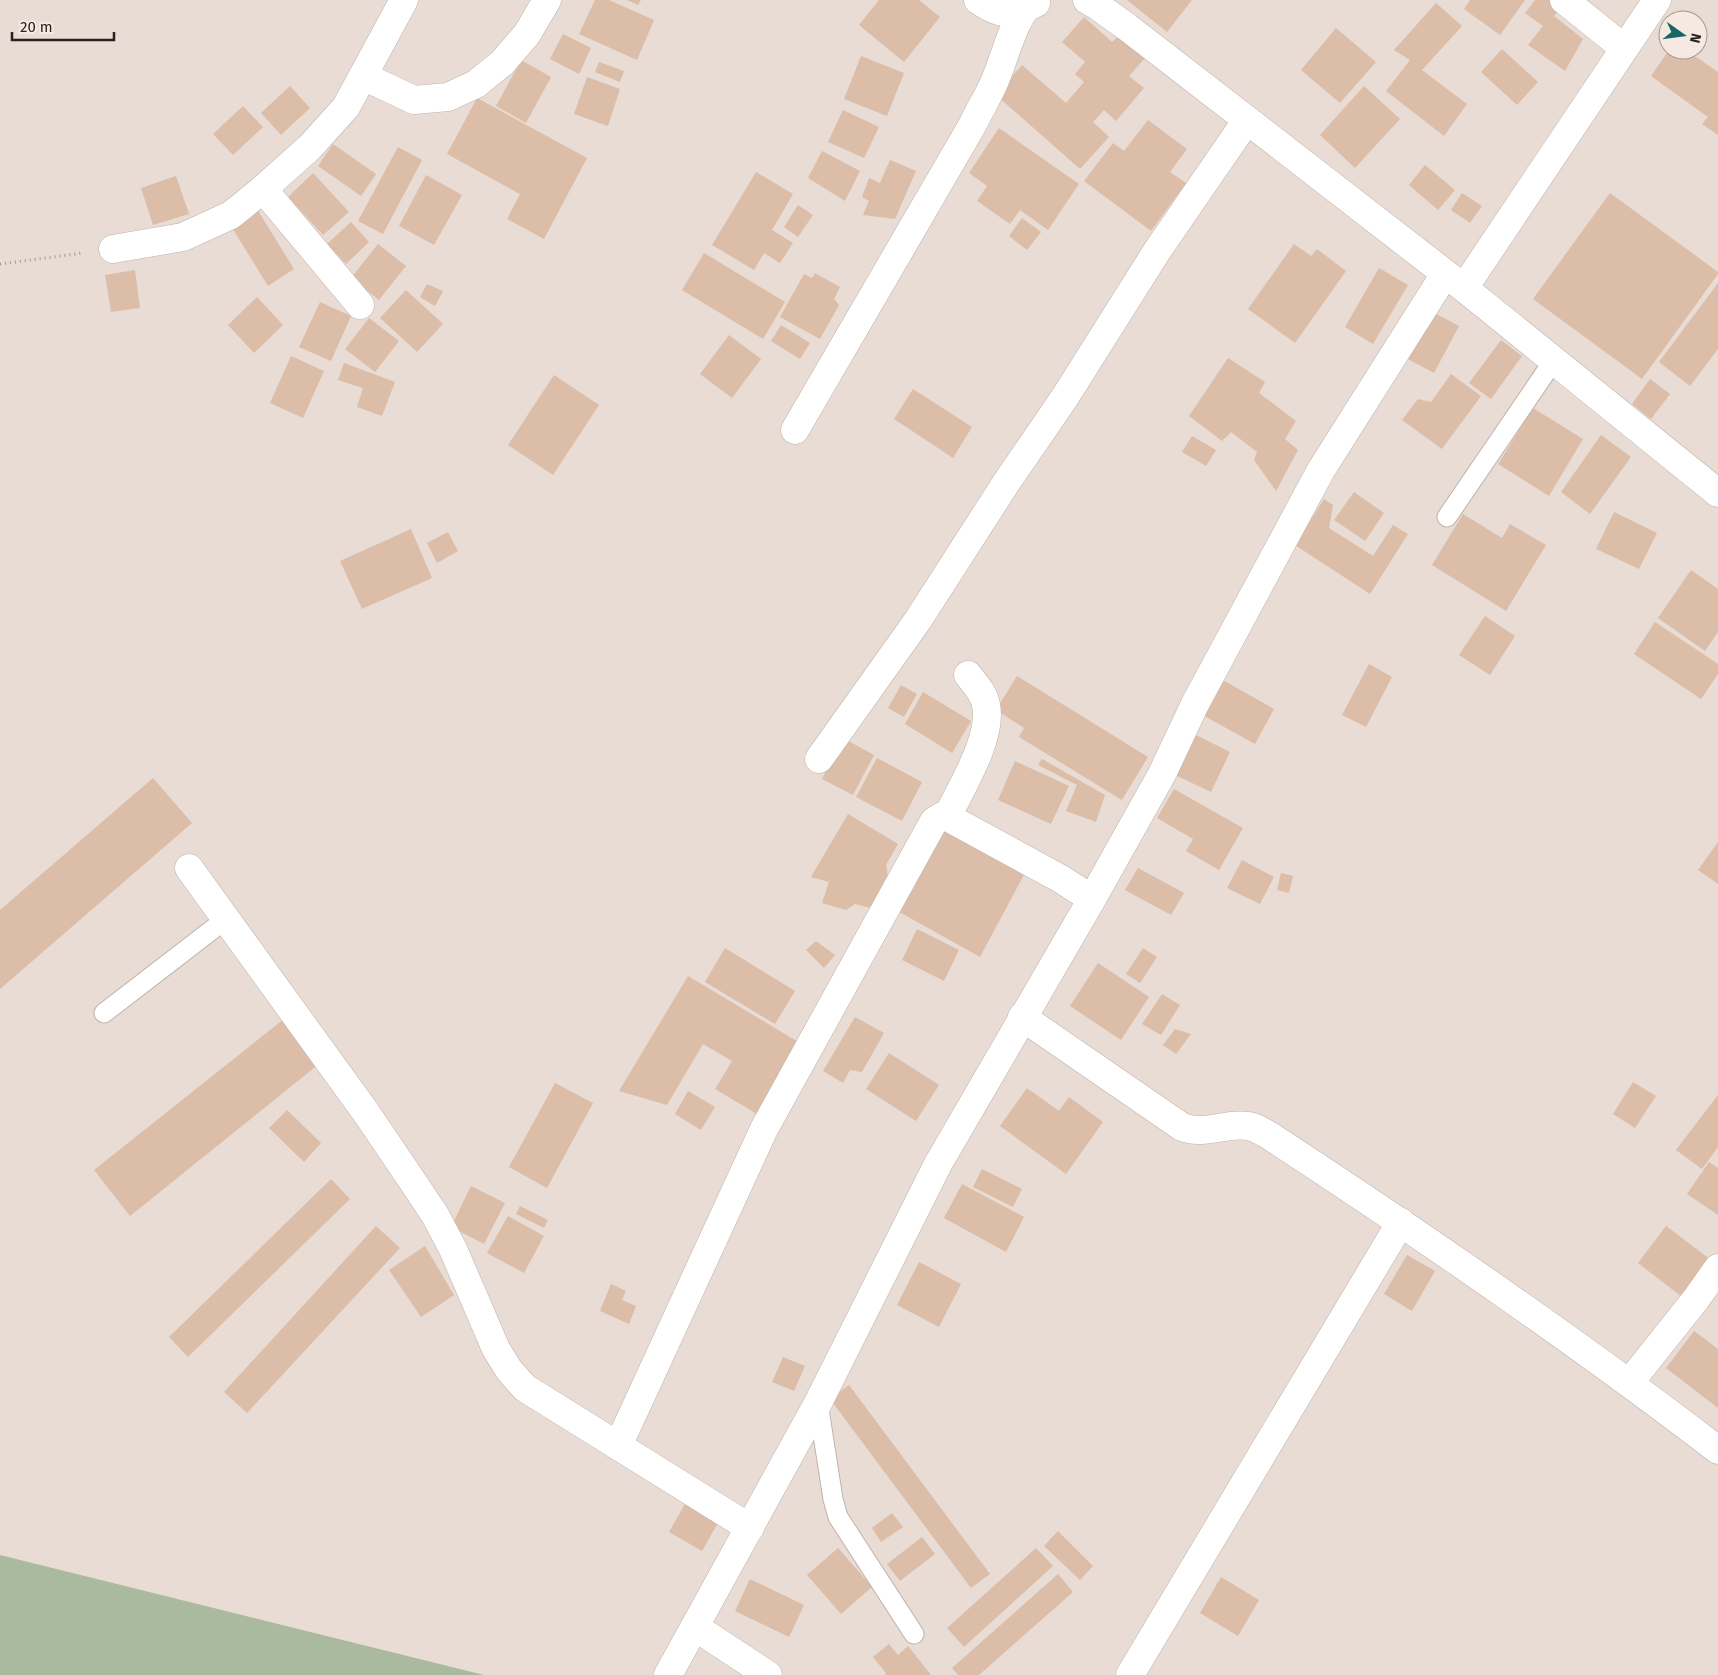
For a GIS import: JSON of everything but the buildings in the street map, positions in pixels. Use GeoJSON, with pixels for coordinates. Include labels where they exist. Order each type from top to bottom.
{"type":"FeatureCollection","features":[{"type":"Feature","properties":{"kind":"street"},"geometry":{"type":"LineString","coordinates":[[113,249],[183,237],[231,215],[263,189],[316,141],[346,107],[404,0]]}},
{"type":"Feature","properties":{"kind":"street"},"geometry":{"type":"LineString","coordinates":[[363,76],[414,100],[448,97],[476,84],[502,63],[527,34],[547,0]]}},
{"type":"Feature","properties":{"kind":"street"},"geometry":{"type":"LineString","coordinates":[[978,0],[1003,13],[1033,3]]}},
{"type":"Feature","properties":{"kind":"street"},"geometry":{"type":"LineString","coordinates":[[1087,0],[1127,27],[1454,281],[1718,493]]}},
{"type":"Feature","properties":{"kind":"street"},"geometry":{"type":"LineString","coordinates":[[1564,0],[1624,48]]}},
{"type":"Feature","properties":{"kind":"street"},"geometry":{"type":"LineString","coordinates":[[668,1675],[818,1403],[938,1164],[1092,899],[1162,774],[1195,704],[1321,470],[1454,281],[1657,0]]}},
{"type":"Feature","properties":{"kind":"street"},"geometry":{"type":"LineString","coordinates":[[795,430],[973,124],[993,85],[1003,58],[1033,3]]}},
{"type":"Feature","properties":{"kind":"street"},"geometry":{"type":"LineString","coordinates":[[819,759],[918,620],[1006,483],[1065,397],[1157,251],[1247,120]]}},
{"type":"Feature","properties":{"kind":"street"},"geometry":{"type":"LineString","coordinates":[[263,189],[360,305]]}},
{"type":"Feature","properties":{"kind":"street"},"geometry":{"type":"LineString","coordinates":[[947,817],[977,756],[985,735],[988,720],[986,704],[981,692],[968,675]]}},
{"type":"Feature","properties":{"kind":"street"},"geometry":{"type":"LineString","coordinates":[[618,1446],[764,1129],[934,821],[938,818],[947,817],[1060,879],[1092,899]]}},
{"type":"Feature","properties":{"kind":"street"},"geometry":{"type":"LineString","coordinates":[[189,868],[367,1114],[435,1215],[453,1249],[496,1349],[509,1370],[525,1388],[750,1528]]}},
{"type":"Feature","properties":{"kind":"street"},"geometry":{"type":"LineString","coordinates":[[1022,1017],[1182,1127],[1200,1131],[1240,1126],[1259,1129],[1402,1222],[1630,1382],[1718,1450]]}},
{"type":"Feature","properties":{"kind":"street"},"geometry":{"type":"LineString","coordinates":[[1130,1675],[1402,1222]]}},
{"type":"Feature","properties":{"kind":"street"},"geometry":{"type":"LineString","coordinates":[[1630,1382],[1696,1299],[1718,1268]]}},
{"type":"Feature","properties":{"kind":"street"},"geometry":{"type":"LineString","coordinates":[[695,1627],[768,1675]]}},
{"type":"Feature","properties":{"kind":"lane"},"geometry":{"type":"LineString","coordinates":[[1447,517],[1554,360]]}},
{"type":"Feature","properties":{"kind":"lane"},"geometry":{"type":"LineString","coordinates":[[104,1013],[226,919]]}},
{"type":"Feature","properties":{"kind":"lane"},"geometry":{"type":"LineString","coordinates":[[818,1403],[835,1509],[914,1634]]}},
{"type":"Feature","properties":{"kind":"path"},"geometry":{"type":"LineString","coordinates":[[0,264],[113,249]]}},
{"type":"Feature","properties":{"kind":"green space"},"geometry":{"type":"Polygon","coordinates":[[[0,1555],[484,1675],[0,1675],[0,1555]]]}}]}
